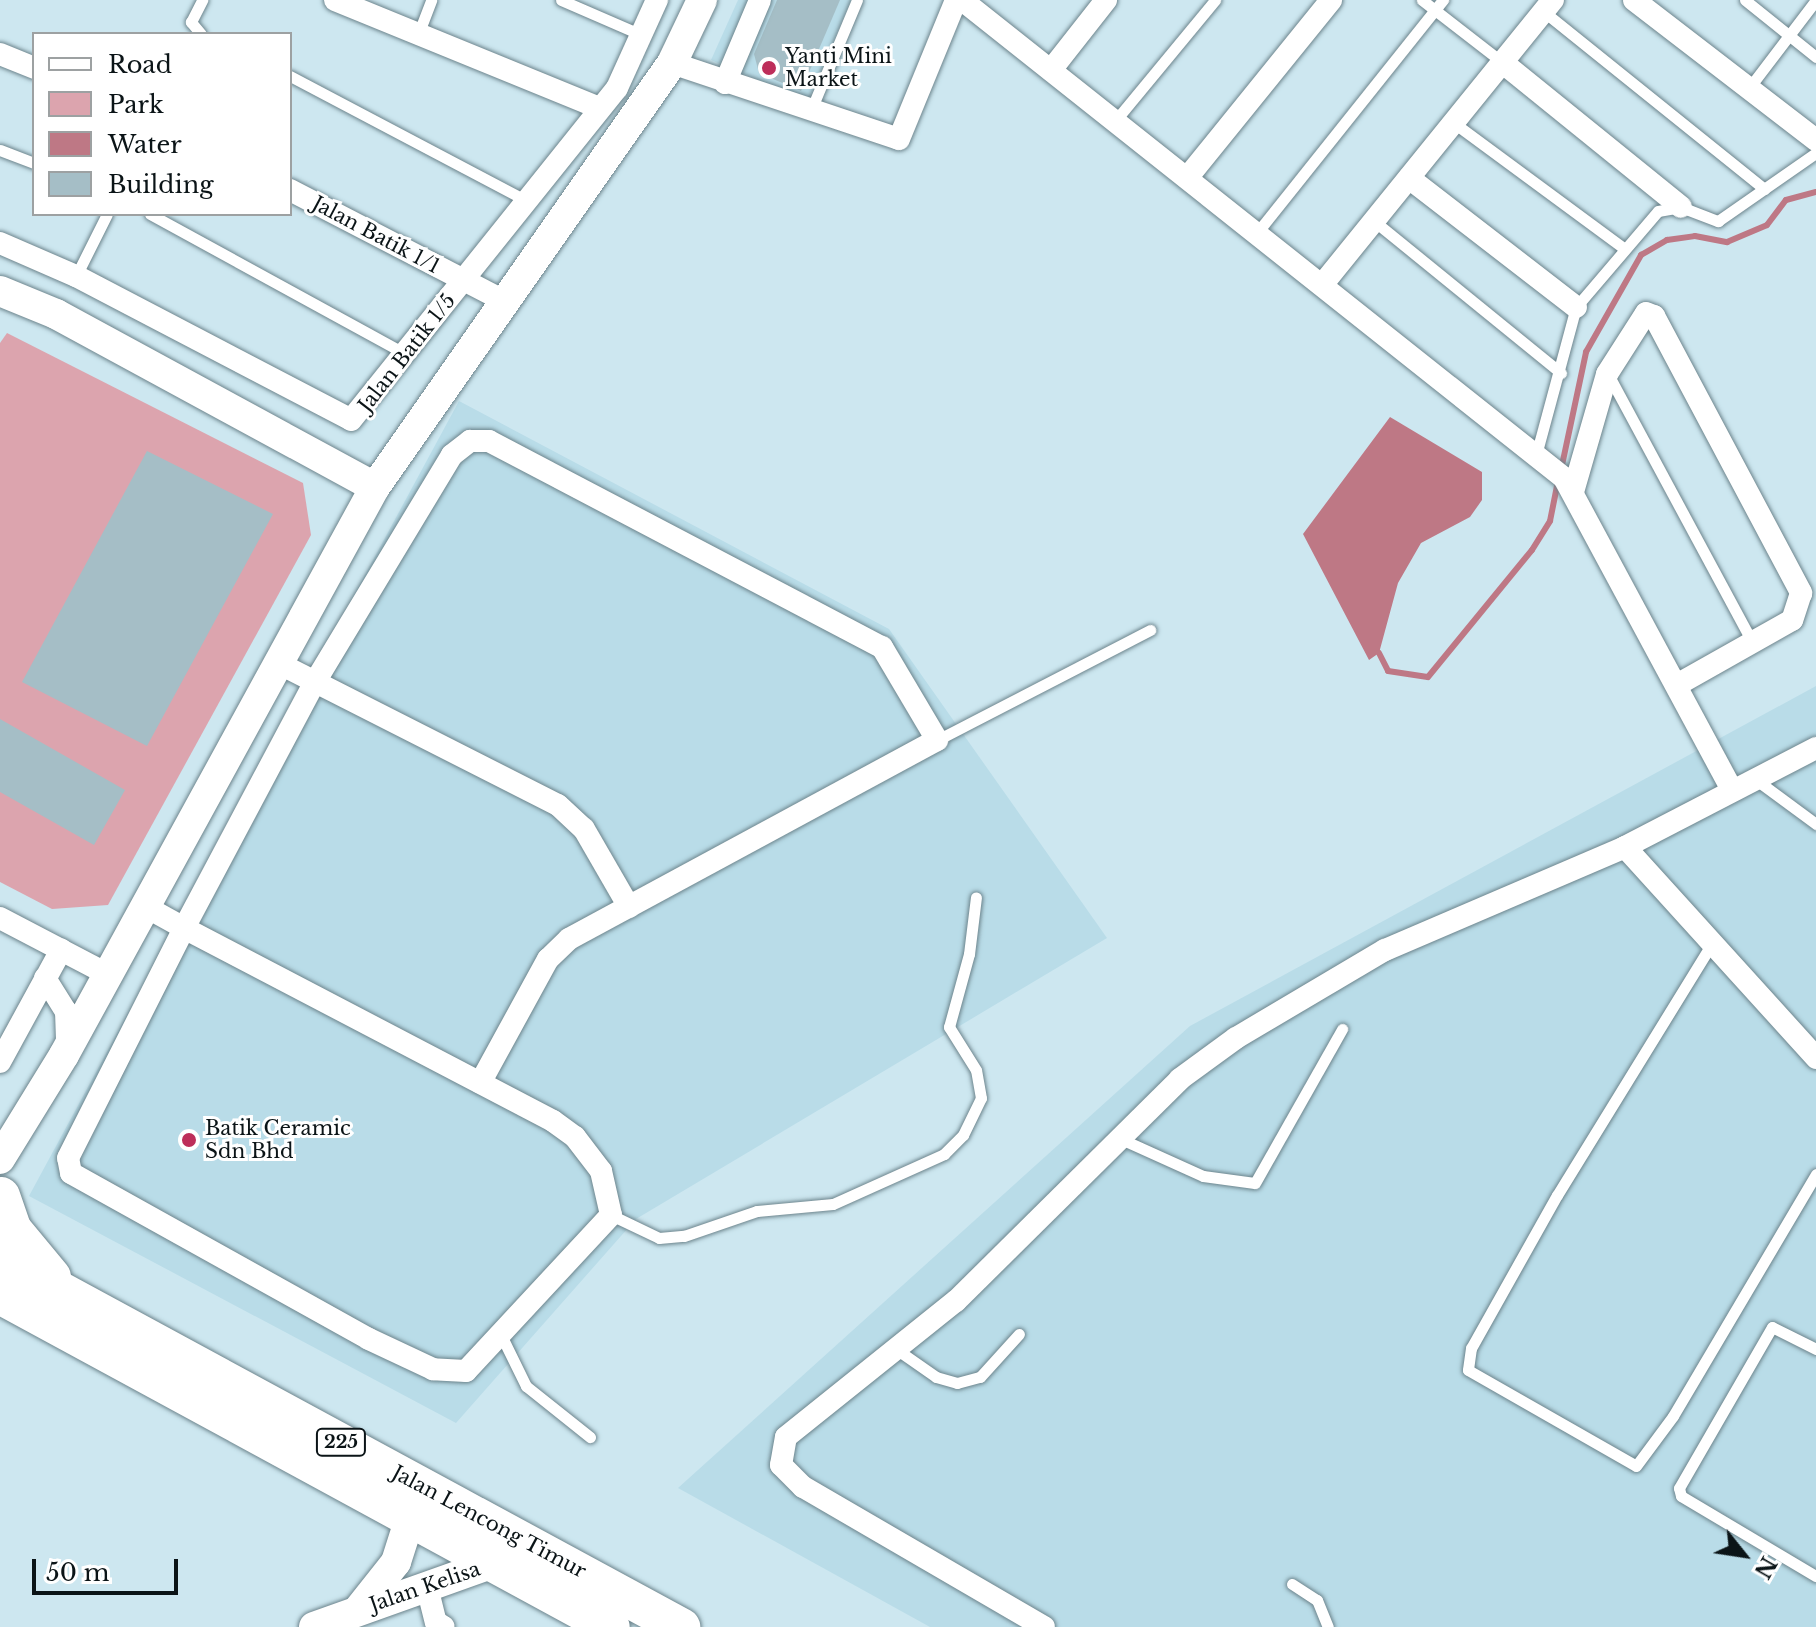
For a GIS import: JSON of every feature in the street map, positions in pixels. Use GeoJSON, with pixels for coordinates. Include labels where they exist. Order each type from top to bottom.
{"type":"FeatureCollection","features":[{"type":"Feature","properties":{"kind":"highway"},"geometry":{"type":"LineString","coordinates":[[0,1197],[21,1242],[64,1292]]}},
{"type":"Feature","properties":{"kind":"highway","name":"Jalan Lencong Timur"},"geometry":{"type":"LineString","coordinates":[[0,1258],[681,1627]]}},
{"type":"Feature","properties":{"kind":"highway","name":"Jalan Lencong Timur"},"geometry":{"type":"LineString","coordinates":[[0,1295],[611,1627]]}},
{"type":"Feature","properties":{"kind":"street"},"geometry":{"type":"LineString","coordinates":[[335,0],[600,108]]}},
{"type":"Feature","properties":{"kind":"street","name":"Jalan Batik 1/5"},"geometry":{"type":"LineString","coordinates":[[0,243],[76,276],[340,419],[360,415],[630,68],[657,0]]}},
{"type":"Feature","properties":{"kind":"street"},"geometry":{"type":"LineString","coordinates":[[0,1159],[31,1101],[47,1086],[109,975],[276,662],[375,487],[672,63],[702,0]]}},
{"type":"Feature","properties":{"kind":"street"},"geometry":{"type":"LineString","coordinates":[[725,83],[760,0]]}},
{"type":"Feature","properties":{"kind":"street"},"geometry":{"type":"LineString","coordinates":[[672,63],[809,114],[899,139],[959,0],[1556,473],[1680,683],[1732,790]]}},
{"type":"Feature","properties":{"kind":"street"},"geometry":{"type":"LineString","coordinates":[[1051,70],[1106,0]]}},
{"type":"Feature","properties":{"kind":"street"},"geometry":{"type":"LineString","coordinates":[[1187,178],[1331,0]]}},
{"type":"Feature","properties":{"kind":"street"},"geometry":{"type":"LineString","coordinates":[[1634,0],[1816,140]]}},
{"type":"Feature","properties":{"kind":"street"},"geometry":{"type":"LineString","coordinates":[[1322,285],[1548,6]]}},
{"type":"Feature","properties":{"kind":"street"},"geometry":{"type":"LineString","coordinates":[[0,54],[32,67]]}},
{"type":"Feature","properties":{"kind":"street"},"geometry":{"type":"LineString","coordinates":[[1502,62],[1681,207]]}},
{"type":"Feature","properties":{"kind":"street"},"geometry":{"type":"LineString","coordinates":[[1409,178],[1576,307]]}},
{"type":"Feature","properties":{"kind":"street","name":"Jalan Batik 1/1"},"geometry":{"type":"LineString","coordinates":[[292,191],[506,302]]}},
{"type":"Feature","properties":{"kind":"street"},"geometry":{"type":"LineString","coordinates":[[0,291],[56,314],[375,487]]}},
{"type":"Feature","properties":{"kind":"street"},"geometry":{"type":"LineString","coordinates":[[1556,473],[1637,319],[1654,316],[1801,593],[1792,620],[1680,683]]}},
{"type":"Feature","properties":{"kind":"street"},"geometry":{"type":"LineString","coordinates":[[146,907],[184,928],[480,1083],[575,1137],[609,1186],[611,1215],[502,1337],[466,1371],[433,1369],[80,1184],[71,1173],[68,1158],[184,928],[315,682],[452,455],[470,441],[489,441],[859,632],[896,665],[937,740],[569,939],[548,959],[480,1083]]}},
{"type":"Feature","properties":{"kind":"street"},"geometry":{"type":"LineString","coordinates":[[276,662],[558,805],[584,829],[629,907]]}},
{"type":"Feature","properties":{"kind":"street"},"geometry":{"type":"LineString","coordinates":[[1044,1627],[844,1512],[781,1465],[786,1437],[995,1266],[1180,1079],[1300,999],[1385,950],[1625,847],[1816,748]]}},
{"type":"Feature","properties":{"kind":"street"},"geometry":{"type":"LineString","coordinates":[[1625,847],[1816,1058]]}},
{"type":"Feature","properties":{"kind":"street"},"geometry":{"type":"LineString","coordinates":[[0,918],[109,975]]}},
{"type":"Feature","properties":{"kind":"street"},"geometry":{"type":"LineString","coordinates":[[0,1061],[61,950]]}},
{"type":"Feature","properties":{"kind":"street"},"geometry":{"type":"LineString","coordinates":[[45,978],[66,1011],[64,1055]]}},
{"type":"Feature","properties":{"kind":"street"},"geometry":{"type":"LineString","coordinates":[[0,1197],[46,1109],[47,1086]]}},
{"type":"Feature","properties":{"kind":"street"},"geometry":{"type":"LineString","coordinates":[[358,1610],[396,1562],[410,1518]]}},
{"type":"Feature","properties":{"kind":"street","name":"Jalan Kelisa"},"geometry":{"type":"LineString","coordinates":[[314,1627],[358,1610],[428,1591],[491,1564]]}},
{"type":"Feature","properties":{"kind":"street"},"geometry":{"type":"LineString","coordinates":[[428,1591],[433,1625]]}},
{"type":"Feature","properties":{"kind":"lane"},"geometry":{"type":"LineString","coordinates":[[199,32],[191,22],[202,0]]}},
{"type":"Feature","properties":{"kind":"lane"},"geometry":{"type":"LineString","coordinates":[[419,32],[431,0]]}},
{"type":"Feature","properties":{"kind":"lane"},"geometry":{"type":"LineString","coordinates":[[561,0],[643,36]]}},
{"type":"Feature","properties":{"kind":"lane"},"geometry":{"type":"LineString","coordinates":[[809,114],[857,0]]}},
{"type":"Feature","properties":{"kind":"lane"},"geometry":{"type":"LineString","coordinates":[[1115,121],[1215,0]]}},
{"type":"Feature","properties":{"kind":"lane"},"geometry":{"type":"LineString","coordinates":[[1422,0],[1502,62]]}},
{"type":"Feature","properties":{"kind":"lane"},"geometry":{"type":"LineString","coordinates":[[1256,234],[1443,0]]}},
{"type":"Feature","properties":{"kind":"lane"},"geometry":{"type":"LineString","coordinates":[[1745,0],[1816,57]]}},
{"type":"Feature","properties":{"kind":"lane"},"geometry":{"type":"LineString","coordinates":[[1749,88],[1816,0]]}},
{"type":"Feature","properties":{"kind":"lane"},"geometry":{"type":"LineString","coordinates":[[1548,6],[1764,189]]}},
{"type":"Feature","properties":{"kind":"lane"},"geometry":{"type":"LineString","coordinates":[[292,77],[527,201]]}},
{"type":"Feature","properties":{"kind":"lane"},"geometry":{"type":"LineString","coordinates":[[1454,123],[1625,249]]}},
{"type":"Feature","properties":{"kind":"lane"},"geometry":{"type":"LineString","coordinates":[[0,150],[32,162]]}},
{"type":"Feature","properties":{"kind":"lane"},"geometry":{"type":"LineString","coordinates":[[1556,473],[1561,373],[1576,307],[1658,211],[1681,207],[1718,221],[1816,153]]}},
{"type":"Feature","properties":{"kind":"lane"},"geometry":{"type":"LineString","coordinates":[[76,276],[106,216]]}},
{"type":"Feature","properties":{"kind":"lane"},"geometry":{"type":"LineString","coordinates":[[154,216],[407,354]]}},
{"type":"Feature","properties":{"kind":"lane"},"geometry":{"type":"LineString","coordinates":[[1374,221],[1561,373]]}},
{"type":"Feature","properties":{"kind":"lane"},"geometry":{"type":"LineString","coordinates":[[1607,374],[1753,643]]}},
{"type":"Feature","properties":{"kind":"lane"},"geometry":{"type":"LineString","coordinates":[[937,740],[1150,630]]}},
{"type":"Feature","properties":{"kind":"lane"},"geometry":{"type":"LineString","coordinates":[[1754,779],[1816,824]]}},
{"type":"Feature","properties":{"kind":"lane"},"geometry":{"type":"LineString","coordinates":[[611,1215],[659,1238],[684,1236],[757,1211],[833,1204],[944,1154],[963,1135],[981,1098],[976,1070],[949,1027],[969,954],[976,897]]}},
{"type":"Feature","properties":{"kind":"lane"},"geometry":{"type":"LineString","coordinates":[[1711,945],[1541,1223],[1471,1348],[1468,1370],[1636,1466],[1673,1416],[1816,1174]]}},
{"type":"Feature","properties":{"kind":"lane"},"geometry":{"type":"LineString","coordinates":[[1121,1139],[1203,1176],[1255,1183],[1342,1029]]}},
{"type":"Feature","properties":{"kind":"lane"},"geometry":{"type":"LineString","coordinates":[[1816,1349],[1772,1327],[1679,1488],[1681,1496],[1816,1576]]}},
{"type":"Feature","properties":{"kind":"lane"},"geometry":{"type":"LineString","coordinates":[[896,1348],[936,1377],[957,1383],[980,1377],[1019,1334]]}},
{"type":"Feature","properties":{"kind":"lane"},"geometry":{"type":"LineString","coordinates":[[502,1337],[526,1386],[590,1437]]}},
{"type":"Feature","properties":{"kind":"lane"},"geometry":{"type":"LineString","coordinates":[[1292,1584],[1317,1600],[1328,1627]]}},
{"type":"Feature","properties":{"kind":"shaded area"},"geometry":{"type":"Polygon","coordinates":[[[738,0],[851,0],[808,101],[711,60],[738,0]]]}},
{"type":"Feature","properties":{"kind":"shaded area"},"geometry":{"type":"Polygon","coordinates":[[[459,401],[889,629],[1107,938],[636,1219],[456,1423],[29,1196],[459,401]]]}},
{"type":"Feature","properties":{"kind":"shaded area"},"geometry":{"type":"Polygon","coordinates":[[[1816,686],[1816,1627],[930,1627],[678,1488],[1190,1026],[1816,686]]]}},
{"type":"Feature","properties":{"kind":"green space"},"geometry":{"type":"Polygon","coordinates":[[[7,333],[303,483],[311,535],[108,905],[52,909],[0,882],[0,343],[7,333]]]}},
{"type":"Feature","properties":{"kind":"water"},"geometry":{"type":"Polygon","coordinates":[[[1390,417],[1482,472],[1482,500],[1470,517],[1421,543],[1398,583],[1379,653],[1369,660],[1303,534],[1390,417]]]}},
{"type":"Feature","properties":{"kind":"building"},"geometry":{"type":"Polygon","coordinates":[[[777,0],[840,0],[801,91],[759,73],[754,54],[777,0]]]}},
{"type":"Feature","properties":{"kind":"building"},"geometry":{"type":"Polygon","coordinates":[[[147,451],[273,514],[147,746],[22,682],[147,451]]]}},
{"type":"Feature","properties":{"kind":"building"},"geometry":{"type":"Polygon","coordinates":[[[0,719],[125,790],[94,845],[0,792],[0,719]]]}},
{"type":"Feature","properties":{"kind":"waterway"},"geometry":{"type":"LineString","coordinates":[[1561,470],[1586,352],[1641,255],[1667,240],[1695,236],[1727,242],[1767,225],[1786,200],[1816,192]]}},
{"type":"Feature","properties":{"kind":"waterway"},"geometry":{"type":"LineString","coordinates":[[1379,653],[1388,671],[1428,677],[1532,550],[1550,521],[1558,481]]}},
{"type":"Feature","properties":{"kind":"place","name":"Yanti Mini Market"},"geometry":{"type":"Point","coordinates":[769,68]}},
{"type":"Feature","properties":{"kind":"place","name":"Batik Ceramic Sdn Bhd"},"geometry":{"type":"Point","coordinates":[189,1140]}}]}
